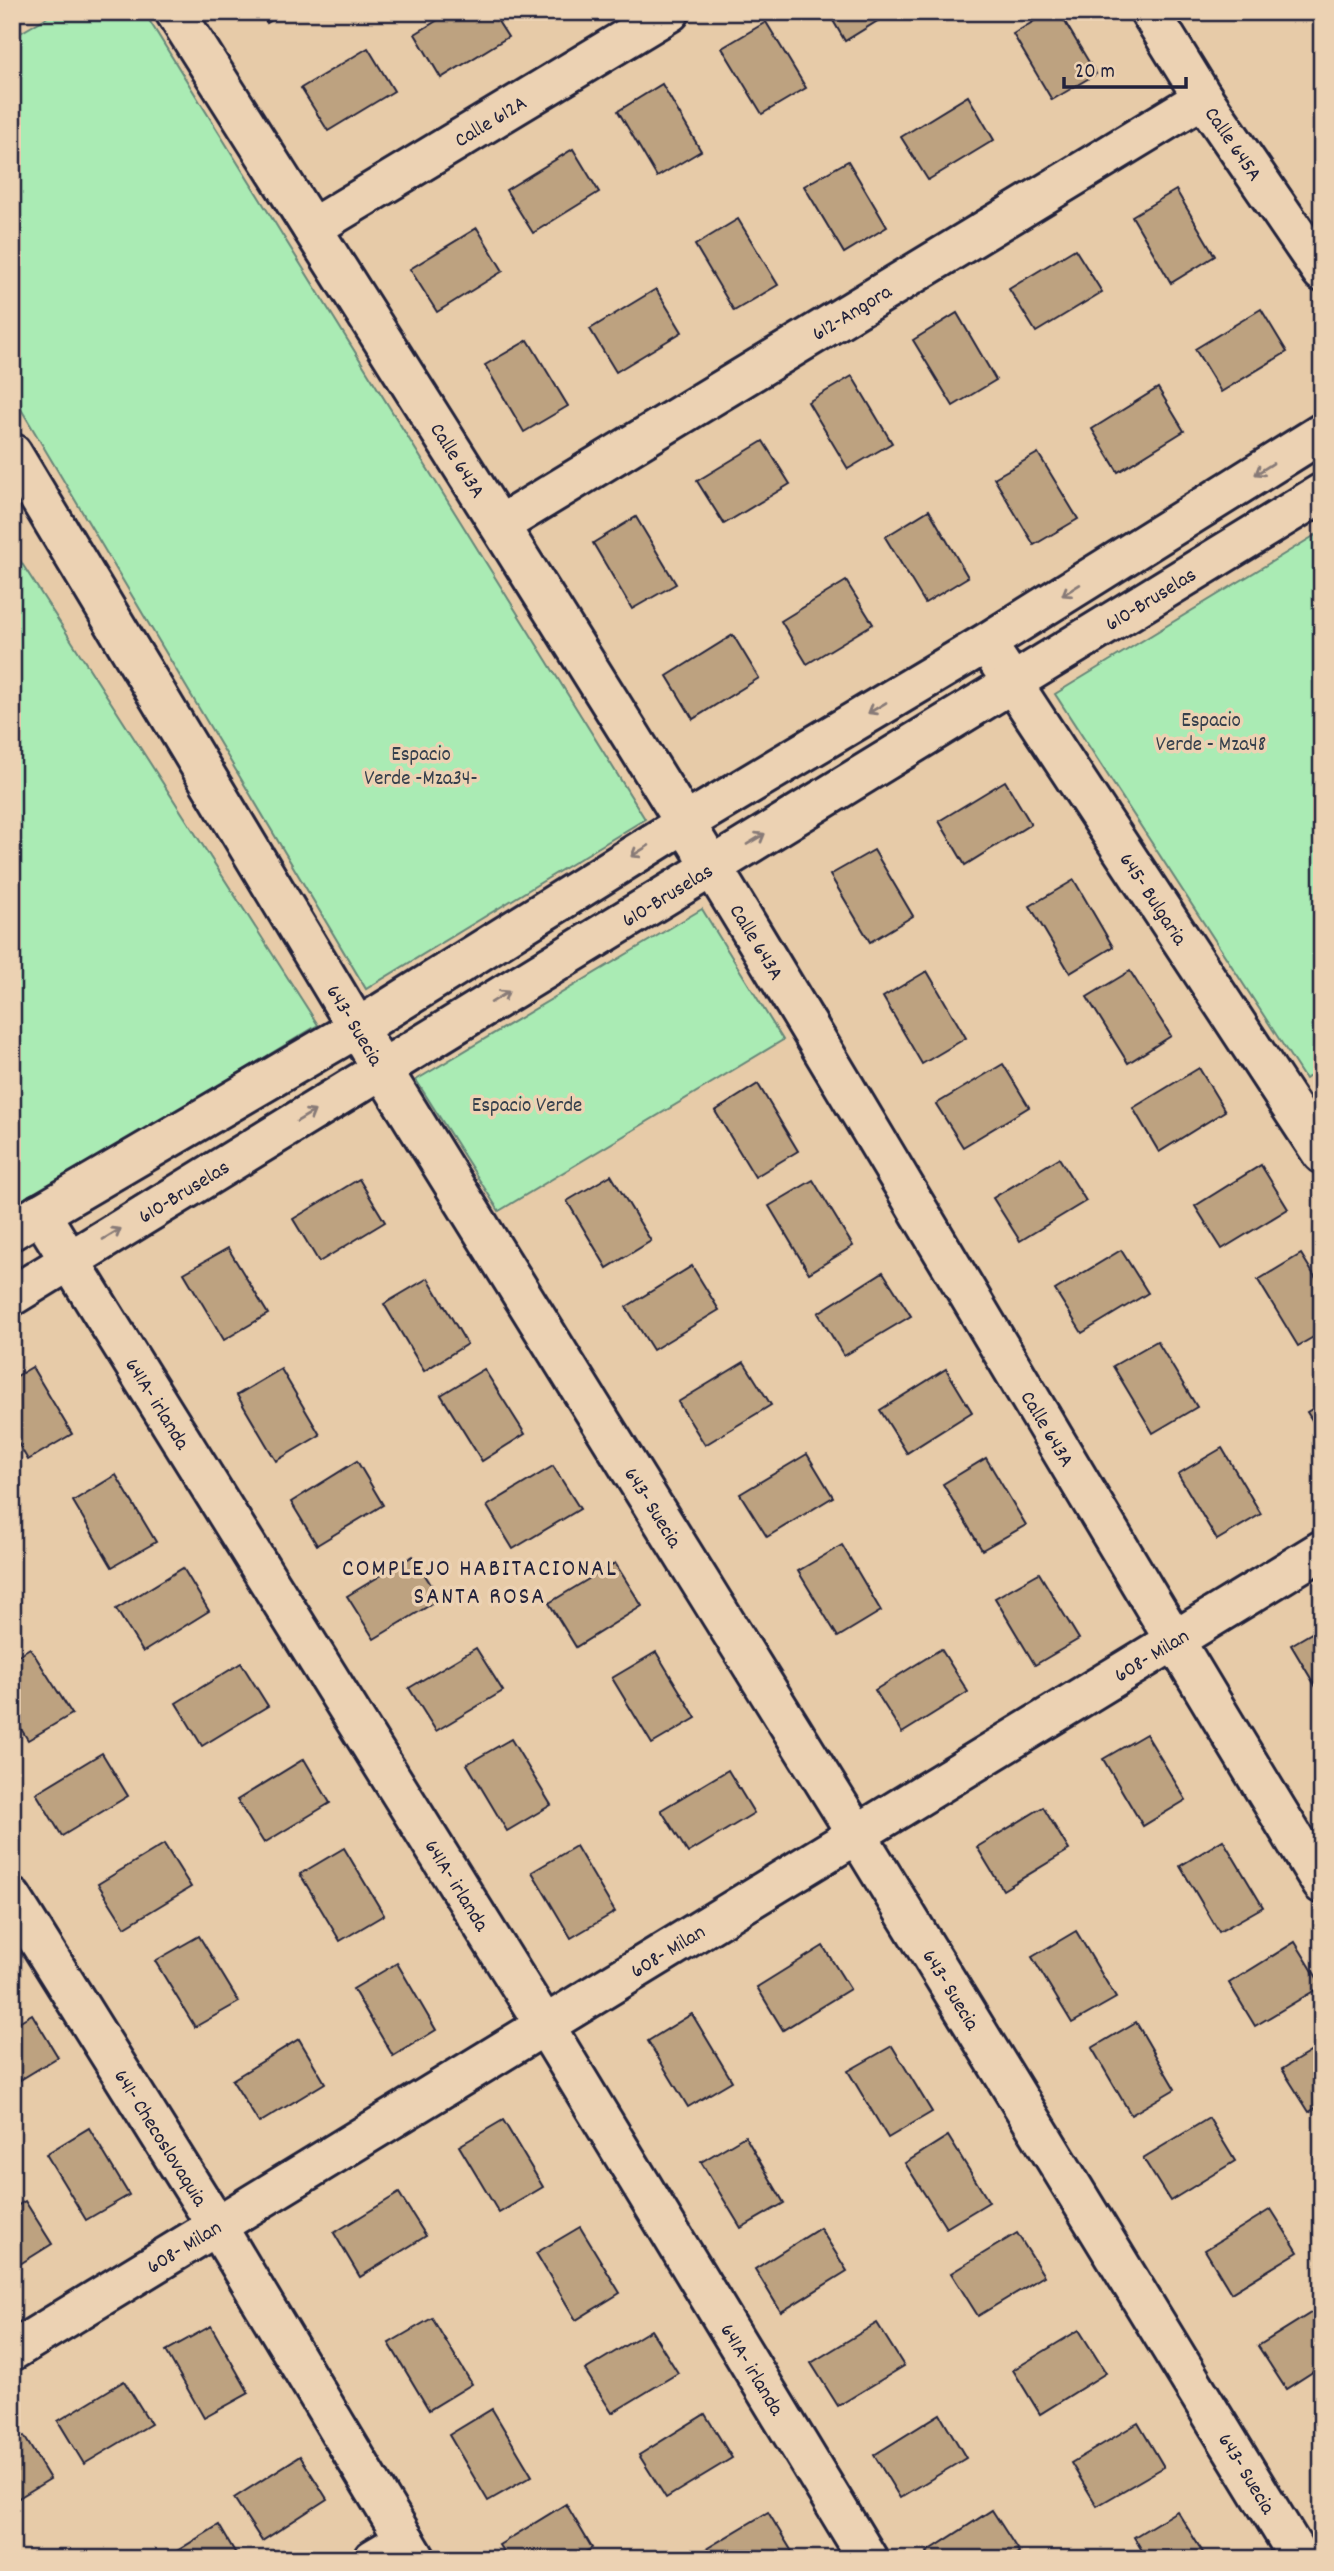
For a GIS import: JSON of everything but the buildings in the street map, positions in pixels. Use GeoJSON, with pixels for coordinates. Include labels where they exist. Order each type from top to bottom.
{"type":"FeatureCollection","features":[{"type":"Feature","properties":{"kind":"street","name":"Calle 643A"},"geometry":{"type":"LineString","coordinates":[[175,12],[500,524],[712,866],[1173,1641],[1322,1884]]}},
{"type":"Feature","properties":{"kind":"street","name":"Calle 612A"},"geometry":{"type":"LineString","coordinates":[[312,228],[670,12]]}},
{"type":"Feature","properties":{"kind":"street","name":"Calle 645A"},"geometry":{"type":"LineString","coordinates":[[1150,12],[1203,98],[1322,272]]}},
{"type":"Feature","properties":{"kind":"street","name":"612-Angora"},"geometry":{"type":"LineString","coordinates":[[500,524],[1203,98]]}},
{"type":"Feature","properties":{"kind":"street"},"geometry":{"type":"LineString","coordinates":[[26,1222],[359,1027],[685,823],[986,643],[1322,433]]}},
{"type":"Feature","properties":{"kind":"street","name":"643- Suecia"},"geometry":{"type":"LineString","coordinates":[[12,453],[382,1069],[856,1833],[1300,2559]]}},
{"type":"Feature","properties":{"kind":"street","name":"610-Bruselas"},"geometry":{"type":"LineString","coordinates":[[12,1296],[1322,493]]}},
{"type":"Feature","properties":{"kind":"street","name":"645- Bulgaria"},"geometry":{"type":"LineString","coordinates":[[986,643],[1309,1103],[1322,1154]]}},
{"type":"Feature","properties":{"kind":"street","name":"641A- irlanda"},"geometry":{"type":"LineString","coordinates":[[26,1222],[70,1260],[544,2024],[869,2559]]}},
{"type":"Feature","properties":{"kind":"street","name":"608- Milan"},"geometry":{"type":"LineString","coordinates":[[12,2351],[218,2228],[544,2024],[1322,1550]]}},
{"type":"Feature","properties":{"kind":"street","name":"641- Checoslovaquia"},"geometry":{"type":"LineString","coordinates":[[12,1898],[218,2228],[398,2553]]}},
{"type":"Feature","properties":{"kind":"green space","name":"Espacio Verde -Mza34-"},"geometry":{"type":"Polygon","coordinates":[[[56,12],[144,12],[645,819],[366,989],[12,394],[12,38],[56,12]]]}},
{"type":"Feature","properties":{"kind":"green space","name":"Espacio Verde - Mza48"},"geometry":{"type":"Polygon","coordinates":[[[1322,531],[1322,1069],[1305,1079],[1055,694],[1322,531]]]}},
{"type":"Feature","properties":{"kind":"green space"},"geometry":{"type":"Polygon","coordinates":[[[12,548],[318,1025],[12,1211],[12,548]]]}},
{"type":"Feature","properties":{"kind":"green space","name":"Espacio Verde"},"geometry":{"type":"Polygon","coordinates":[[[702,909],[783,1040],[499,1211],[416,1080],[702,909]]]}},
{"type":"Feature","properties":{"kind":"district","name":"COMPLEJO HABITACIONAL SANTA ROSA"},"geometry":{"type":"Point","coordinates":[480,1581]}}]}
